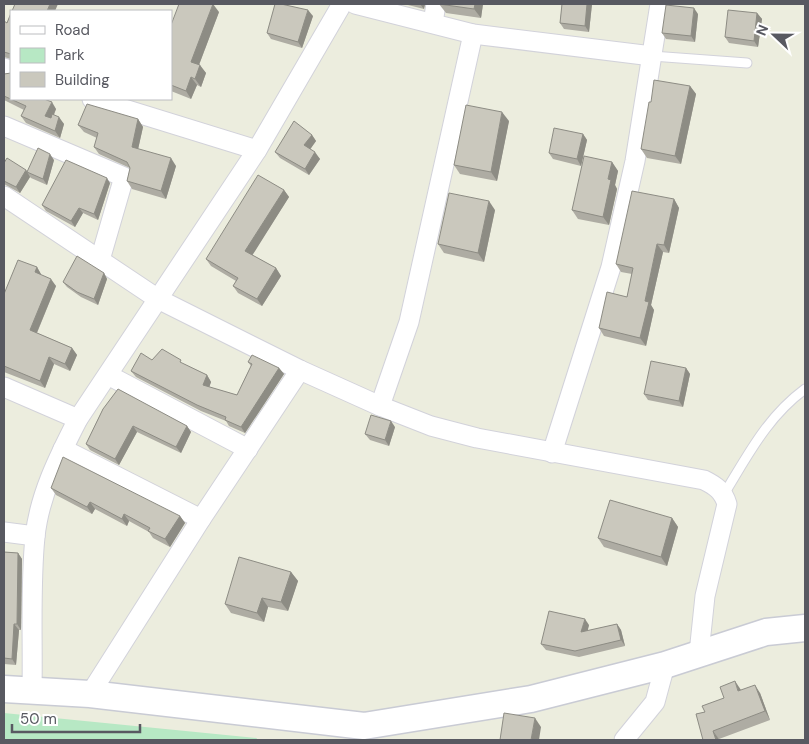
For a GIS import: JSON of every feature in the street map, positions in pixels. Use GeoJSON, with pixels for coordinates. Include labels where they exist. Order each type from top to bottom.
{"type":"FeatureCollection","features":[{"type":"Feature","properties":{"kind":"street"},"geometry":{"type":"LineString","coordinates":[[32,690],[35,536],[46,489],[63,449],[78,419],[257,150],[342,4]]}},
{"type":"Feature","properties":{"kind":"street"},"geometry":{"type":"LineString","coordinates":[[356,4],[433,22],[473,34],[652,56]]}},
{"type":"Feature","properties":{"kind":"street"},"geometry":{"type":"LineString","coordinates":[[433,22],[436,4]]}},
{"type":"Feature","properties":{"kind":"street"},"geometry":{"type":"LineString","coordinates":[[552,453],[611,267],[635,161],[660,4]]}},
{"type":"Feature","properties":{"kind":"street"},"geometry":{"type":"LineString","coordinates":[[380,406],[408,322],[473,34]]}},
{"type":"Feature","properties":{"kind":"street"},"geometry":{"type":"LineString","coordinates":[[95,100],[257,150]]}},
{"type":"Feature","properties":{"kind":"street"},"geometry":{"type":"LineString","coordinates":[[4,126],[124,177],[100,260]]}},
{"type":"Feature","properties":{"kind":"street"},"geometry":{"type":"LineString","coordinates":[[4,196],[158,299],[300,370],[380,406],[431,426],[476,438],[704,480],[715,485],[724,494],[726,504],[705,596],[699,653]]}},
{"type":"Feature","properties":{"kind":"street"},"geometry":{"type":"LineString","coordinates":[[90,694],[201,519],[300,370]]}},
{"type":"Feature","properties":{"kind":"street"},"geometry":{"type":"LineString","coordinates":[[108,375],[248,449]]}},
{"type":"Feature","properties":{"kind":"street"},"geometry":{"type":"LineString","coordinates":[[4,387],[78,419]]}},
{"type":"Feature","properties":{"kind":"street"},"geometry":{"type":"LineString","coordinates":[[63,449],[201,519]]}},
{"type":"Feature","properties":{"kind":"street"},"geometry":{"type":"LineString","coordinates":[[4,532],[35,536]]}},
{"type":"Feature","properties":{"kind":"street"},"geometry":{"type":"LineString","coordinates":[[4,689],[90,694],[364,726],[531,699],[665,665],[766,632],[805,628]]}},
{"type":"Feature","properties":{"kind":"street"},"geometry":{"type":"LineString","coordinates":[[624,740],[655,702],[665,665]]}},
{"type":"Feature","properties":{"kind":"lane"},"geometry":{"type":"LineString","coordinates":[[652,56],[747,63]]}},
{"type":"Feature","properties":{"kind":"lane"},"geometry":{"type":"LineString","coordinates":[[724,494],[764,427],[783,407],[805,389]]}},
{"type":"Feature","properties":{"kind":"green space"},"geometry":{"type":"Polygon","coordinates":[[[4,713],[257,738],[256,740],[4,740],[4,713]]]}},
{"type":"Feature","properties":{"kind":"building"},"geometry":{"type":"Polygon","coordinates":[[[15,4],[50,4],[47,10],[12,10],[15,4]]]}},
{"type":"Feature","properties":{"kind":"building"},"geometry":{"type":"Polygon","coordinates":[[[179,4],[213,4],[191,62],[200,65],[195,79],[191,77],[186,91],[172,85],[172,22],[179,4]]]}},
{"type":"Feature","properties":{"kind":"building"},"geometry":{"type":"Polygon","coordinates":[[[275,4],[308,10],[298,42],[267,33],[275,4]]]}},
{"type":"Feature","properties":{"kind":"building"},"geometry":{"type":"Polygon","coordinates":[[[439,4],[475,4],[474,9],[439,4]]]}},
{"type":"Feature","properties":{"kind":"building"},"geometry":{"type":"Polygon","coordinates":[[[562,4],[587,4],[585,26],[560,23],[562,4]]]}},
{"type":"Feature","properties":{"kind":"building"},"geometry":{"type":"Polygon","coordinates":[[[666,5],[694,8],[691,36],[662,33],[666,5]]]}},
{"type":"Feature","properties":{"kind":"building"},"geometry":{"type":"Polygon","coordinates":[[[728,10],[757,13],[754,41],[725,37],[728,10]]]}},
{"type":"Feature","properties":{"kind":"building"},"geometry":{"type":"Polygon","coordinates":[[[10,16],[10,54],[4,52],[4,21],[7,23],[10,16]]]}},
{"type":"Feature","properties":{"kind":"building"},"geometry":{"type":"Polygon","coordinates":[[[10,73],[10,99],[4,96],[4,74],[10,73]]]}},
{"type":"Feature","properties":{"kind":"building"},"geometry":{"type":"Polygon","coordinates":[[[654,80],[690,86],[675,156],[641,149],[654,80]]]}},
{"type":"Feature","properties":{"kind":"building"},"geometry":{"type":"Polygon","coordinates":[[[13,100],[47,100],[52,102],[45,116],[51,118],[52,114],[59,117],[55,131],[21,116],[26,106],[13,100]]]}},
{"type":"Feature","properties":{"kind":"building"},"geometry":{"type":"Polygon","coordinates":[[[87,104],[138,119],[132,147],[171,158],[161,191],[127,181],[130,168],[127,162],[94,147],[98,133],[78,125],[87,104]]]}},
{"type":"Feature","properties":{"kind":"building"},"geometry":{"type":"Polygon","coordinates":[[[466,105],[502,112],[491,172],[454,165],[466,105]]]}},
{"type":"Feature","properties":{"kind":"building"},"geometry":{"type":"Polygon","coordinates":[[[294,121],[312,135],[304,145],[315,152],[305,169],[275,152],[294,121]]]}},
{"type":"Feature","properties":{"kind":"building"},"geometry":{"type":"Polygon","coordinates":[[[554,128],[583,134],[577,159],[549,153],[554,128]]]}},
{"type":"Feature","properties":{"kind":"building"},"geometry":{"type":"Polygon","coordinates":[[[38,148],[50,154],[43,179],[27,172],[38,148]]]}},
{"type":"Feature","properties":{"kind":"building"},"geometry":{"type":"Polygon","coordinates":[[[584,156],[612,162],[608,179],[611,180],[603,217],[572,210],[584,156]]]}},
{"type":"Feature","properties":{"kind":"building"},"geometry":{"type":"Polygon","coordinates":[[[7,158],[26,170],[16,187],[4,181],[4,163],[7,158]]]}},
{"type":"Feature","properties":{"kind":"building"},"geometry":{"type":"Polygon","coordinates":[[[66,160],[107,178],[94,214],[79,208],[71,221],[42,205],[66,160]]]}},
{"type":"Feature","properties":{"kind":"building"},"geometry":{"type":"Polygon","coordinates":[[[258,175],[284,190],[245,251],[276,268],[257,299],[233,286],[238,278],[206,259],[258,175]]]}},
{"type":"Feature","properties":{"kind":"building"},"geometry":{"type":"Polygon","coordinates":[[[632,191],[674,199],[664,245],[657,244],[645,301],[649,302],[640,338],[599,328],[607,292],[627,297],[633,268],[616,264],[632,191]]]}},
{"type":"Feature","properties":{"kind":"building"},"geometry":{"type":"Polygon","coordinates":[[[449,193],[489,201],[478,253],[438,244],[449,193]]]}},
{"type":"Feature","properties":{"kind":"building"},"geometry":{"type":"Polygon","coordinates":[[[77,256],[104,273],[94,299],[77,292],[63,282],[77,256]]]}},
{"type":"Feature","properties":{"kind":"building"},"geometry":{"type":"Polygon","coordinates":[[[18,260],[37,267],[35,272],[51,279],[30,330],[72,348],[65,364],[49,357],[40,381],[4,366],[4,294],[18,260]]]}},
{"type":"Feature","properties":{"kind":"building"},"geometry":{"type":"Polygon","coordinates":[[[162,349],[181,360],[180,362],[207,375],[203,385],[237,395],[252,364],[248,362],[252,355],[279,368],[241,427],[225,420],[226,417],[197,405],[131,371],[141,353],[152,360],[162,349]]]}},
{"type":"Feature","properties":{"kind":"building"},"geometry":{"type":"Polygon","coordinates":[[[651,361],[686,368],[679,401],[644,394],[651,361]]]}},
{"type":"Feature","properties":{"kind":"building"},"geometry":{"type":"Polygon","coordinates":[[[118,389],[187,426],[176,447],[133,426],[115,459],[86,444],[103,409],[118,389]]]}},
{"type":"Feature","properties":{"kind":"building"},"geometry":{"type":"Polygon","coordinates":[[[371,415],[391,421],[385,440],[365,434],[371,415]]]}},
{"type":"Feature","properties":{"kind":"building"},"geometry":{"type":"Polygon","coordinates":[[[63,457],[180,516],[165,539],[148,531],[150,528],[124,514],[122,519],[90,502],[87,507],[51,488],[63,457]]]}},
{"type":"Feature","properties":{"kind":"building"},"geometry":{"type":"Polygon","coordinates":[[[610,500],[672,518],[661,557],[598,538],[610,500]]]}},
{"type":"Feature","properties":{"kind":"building"},"geometry":{"type":"Polygon","coordinates":[[[4,552],[18,553],[17,624],[14,624],[12,659],[4,658],[4,552]]]}},
{"type":"Feature","properties":{"kind":"building"},"geometry":{"type":"Polygon","coordinates":[[[239,557],[291,572],[281,602],[262,598],[257,613],[225,604],[239,557]]]}},
{"type":"Feature","properties":{"kind":"building"},"geometry":{"type":"Polygon","coordinates":[[[549,611],[585,619],[581,632],[617,624],[621,640],[575,651],[541,644],[549,611]]]}},
{"type":"Feature","properties":{"kind":"building"},"geometry":{"type":"Polygon","coordinates":[[[735,681],[738,691],[755,685],[765,711],[713,731],[716,740],[703,740],[696,714],[705,712],[702,706],[724,698],[720,687],[735,681]]]}},
{"type":"Feature","properties":{"kind":"building"},"geometry":{"type":"Polygon","coordinates":[[[504,713],[535,718],[531,740],[500,740],[504,713]]]}}]}
